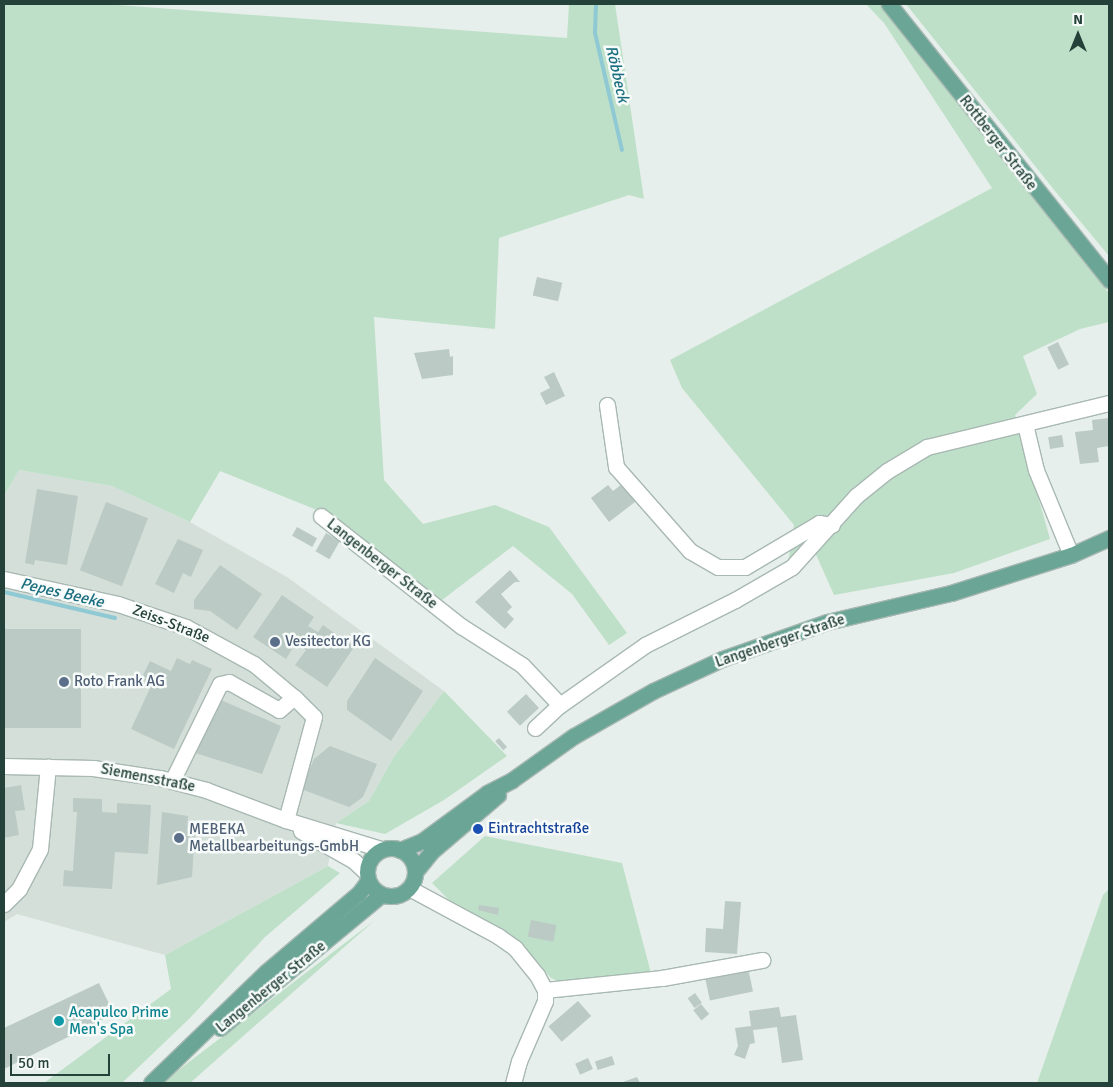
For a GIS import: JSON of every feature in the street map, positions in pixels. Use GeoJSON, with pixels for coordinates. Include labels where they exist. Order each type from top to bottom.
{"type":"FeatureCollection","features":[{"type":"Feature","properties":{"kind":"main road","name":"Rottberger Straße"},"geometry":{"type":"LineString","coordinates":[[889,4],[1109,280]]}},
{"type":"Feature","properties":{"kind":"main road","name":"Langenberger Straße"},"geometry":{"type":"LineString","coordinates":[[400,850],[422,841],[487,793],[512,780],[574,736],[653,690],[722,659],[827,622],[951,593],[1071,555],[1109,538]]}},
{"type":"Feature","properties":{"kind":"main road","name":"Langenberger Straße"},"geometry":{"type":"LineString","coordinates":[[416,872],[431,852],[494,800],[512,780]]}},
{"type":"Feature","properties":{"kind":"main road"},"geometry":{"type":"LineString","coordinates":[[381,849],[400,850],[408,854],[416,872],[409,888],[391,897],[382,894],[367,877],[367,862],[381,849]]}},
{"type":"Feature","properties":{"kind":"main road","name":"Langenberger Straße"},"geometry":{"type":"LineString","coordinates":[[154,1080],[266,972],[359,893],[367,877]]}},
{"type":"Feature","properties":{"kind":"main road","name":"Langenberger Straße"},"geometry":{"type":"LineString","coordinates":[[154,1080],[276,984],[382,894]]}},
{"type":"Feature","properties":{"kind":"street"},"geometry":{"type":"LineString","coordinates":[[535,728],[560,705],[645,645],[735,600],[792,567],[832,525],[856,496],[887,471],[928,447],[1109,403]]}},
{"type":"Feature","properties":{"kind":"street"},"geometry":{"type":"LineString","coordinates":[[607,405],[616,468],[690,551],[718,567],[745,567],[819,523],[832,525]]}},
{"type":"Feature","properties":{"kind":"street"},"geometry":{"type":"LineString","coordinates":[[1025,424],[1036,470],[1071,555]]}},
{"type":"Feature","properties":{"kind":"street","name":"Langenberger Straße"},"geometry":{"type":"LineString","coordinates":[[321,516],[461,626],[522,665],[560,705]]}},
{"type":"Feature","properties":{"kind":"street","name":"Zeiss-Straße"},"geometry":{"type":"LineString","coordinates":[[4,579],[118,604],[186,627],[254,664],[294,696],[314,717],[286,820]]}},
{"type":"Feature","properties":{"kind":"street"},"geometry":{"type":"LineString","coordinates":[[172,781],[220,684],[229,682],[279,710],[294,696]]}},
{"type":"Feature","properties":{"kind":"street","name":"Siemensstraße"},"geometry":{"type":"LineString","coordinates":[[4,766],[93,768],[172,781],[206,790],[286,820],[381,849]]}},
{"type":"Feature","properties":{"kind":"street"},"geometry":{"type":"LineString","coordinates":[[4,904],[19,889],[40,849],[48,766]]}},
{"type":"Feature","properties":{"kind":"street","name":"Siemensstraße"},"geometry":{"type":"LineString","coordinates":[[286,820],[354,861],[367,877]]}},
{"type":"Feature","properties":{"kind":"street"},"geometry":{"type":"LineString","coordinates":[[409,888],[478,924],[515,948],[531,964],[545,990],[543,1007],[519,1060],[513,1083]]}},
{"type":"Feature","properties":{"kind":"street"},"geometry":{"type":"LineString","coordinates":[[545,990],[662,978],[762,960]]}},
{"type":"Feature","properties":{"kind":"shaded area"},"geometry":{"type":"Polygon","coordinates":[[[19,470],[112,486],[190,522],[287,577],[444,691],[393,758],[369,801],[336,823],[328,866],[165,955],[17,914],[4,922],[4,496],[19,470]]]}},
{"type":"Feature","properties":{"kind":"green space"},"geometry":{"type":"Polygon","coordinates":[[[4,4],[104,4],[567,38],[569,4],[615,4],[644,199],[629,195],[499,238],[495,329],[374,317],[384,480],[423,524],[495,505],[549,527],[627,633],[609,645],[572,594],[513,546],[442,600],[327,514],[220,471],[190,522],[112,486],[19,470],[4,496],[4,4]]]}},
{"type":"Feature","properties":{"kind":"green space"},"geometry":{"type":"Polygon","coordinates":[[[866,4],[881,4],[1109,293],[1109,322],[1080,329],[1023,356],[1037,394],[1015,415],[1050,539],[954,573],[834,595],[810,541],[788,563],[794,525],[682,388],[670,360],[992,188],[884,23],[866,4]]]}},
{"type":"Feature","properties":{"kind":"green space"},"geometry":{"type":"Polygon","coordinates":[[[906,4],[1109,4],[1109,256],[1055,191],[906,4]]]}},
{"type":"Feature","properties":{"kind":"green space"},"geometry":{"type":"Polygon","coordinates":[[[444,691],[507,756],[444,800],[385,834],[336,823],[369,801],[393,758],[444,691]]]}},
{"type":"Feature","properties":{"kind":"green space"},"geometry":{"type":"Polygon","coordinates":[[[485,836],[622,863],[652,977],[569,986],[551,978],[515,939],[452,903],[432,883],[485,836]]]}},
{"type":"Feature","properties":{"kind":"green space"},"geometry":{"type":"Polygon","coordinates":[[[328,866],[340,873],[265,937],[190,1018],[122,1083],[44,1083],[171,989],[165,955],[328,866]]]}},
{"type":"Feature","properties":{"kind":"green space"},"geometry":{"type":"Polygon","coordinates":[[[1109,889],[1109,1083],[1037,1083],[1103,895],[1109,889]]]}},
{"type":"Feature","properties":{"kind":"green space"},"geometry":{"type":"Polygon","coordinates":[[[375,920],[190,1083],[163,1083],[172,1075],[375,920]]]}},
{"type":"Feature","properties":{"kind":"building"},"geometry":{"type":"Polygon","coordinates":[[[537,277],[562,283],[558,301],[533,296],[537,277]]]}},
{"type":"Feature","properties":{"kind":"building"},"geometry":{"type":"Polygon","coordinates":[[[1058,342],[1069,364],[1058,370],[1047,347],[1058,342]]]}},
{"type":"Feature","properties":{"kind":"building"},"geometry":{"type":"Polygon","coordinates":[[[449,349],[450,357],[453,356],[453,375],[422,379],[414,353],[449,349]]]}},
{"type":"Feature","properties":{"kind":"building"},"geometry":{"type":"Polygon","coordinates":[[[554,372],[565,396],[546,405],[540,393],[550,388],[544,377],[554,372]]]}},
{"type":"Feature","properties":{"kind":"building"},"geometry":{"type":"Polygon","coordinates":[[[1109,418],[1109,446],[1097,448],[1099,462],[1080,464],[1075,432],[1093,430],[1092,420],[1109,418]]]}},
{"type":"Feature","properties":{"kind":"building"},"geometry":{"type":"Polygon","coordinates":[[[1062,435],[1064,447],[1050,449],[1048,437],[1062,435]]]}},
{"type":"Feature","properties":{"kind":"building"},"geometry":{"type":"Polygon","coordinates":[[[622,484],[635,502],[609,522],[591,498],[608,485],[613,491],[622,484]]]}},
{"type":"Feature","properties":{"kind":"building"},"geometry":{"type":"Polygon","coordinates":[[[37,489],[78,496],[67,565],[35,560],[34,565],[25,563],[37,489]]]}},
{"type":"Feature","properties":{"kind":"building"},"geometry":{"type":"Polygon","coordinates":[[[106,502],[148,518],[122,586],[80,570],[106,502]]]}},
{"type":"Feature","properties":{"kind":"building"},"geometry":{"type":"Polygon","coordinates":[[[297,527],[317,538],[312,547],[292,536],[297,527]]]}},
{"type":"Feature","properties":{"kind":"building"},"geometry":{"type":"Polygon","coordinates":[[[326,533],[340,541],[329,559],[316,551],[326,533]]]}},
{"type":"Feature","properties":{"kind":"building"},"geometry":{"type":"Polygon","coordinates":[[[178,539],[203,550],[191,577],[183,573],[174,593],[155,584],[178,539]]]}},
{"type":"Feature","properties":{"kind":"building"},"geometry":{"type":"Polygon","coordinates":[[[220,565],[262,594],[237,630],[210,611],[194,609],[194,600],[220,565]]]}},
{"type":"Feature","properties":{"kind":"building"},"geometry":{"type":"Polygon","coordinates":[[[510,570],[520,582],[515,582],[501,594],[512,607],[507,612],[514,619],[505,629],[475,602],[510,570]]]}},
{"type":"Feature","properties":{"kind":"building"},"geometry":{"type":"Polygon","coordinates":[[[282,595],[314,617],[308,626],[318,632],[323,625],[354,647],[327,687],[295,665],[306,650],[296,643],[286,659],[253,637],[282,595]]]}},
{"type":"Feature","properties":{"kind":"building"},"geometry":{"type":"Polygon","coordinates":[[[4,629],[81,629],[81,679],[85,682],[81,683],[81,728],[4,728],[4,629]]]}},
{"type":"Feature","properties":{"kind":"building"},"geometry":{"type":"Polygon","coordinates":[[[177,658],[190,664],[192,660],[212,669],[174,749],[131,729],[152,684],[141,679],[150,661],[171,671],[177,658]]]}},
{"type":"Feature","properties":{"kind":"building"},"geometry":{"type":"Polygon","coordinates":[[[375,658],[423,691],[391,741],[347,710],[347,701],[375,658]]]}},
{"type":"Feature","properties":{"kind":"building"},"geometry":{"type":"Polygon","coordinates":[[[526,694],[539,708],[520,726],[507,712],[526,694]]]}},
{"type":"Feature","properties":{"kind":"building"},"geometry":{"type":"Polygon","coordinates":[[[214,697],[281,726],[262,774],[189,751],[214,697]]]}},
{"type":"Feature","properties":{"kind":"building"},"geometry":{"type":"Polygon","coordinates":[[[499,738],[507,747],[503,750],[495,741],[499,738]]]}},
{"type":"Feature","properties":{"kind":"building"},"geometry":{"type":"Polygon","coordinates":[[[330,746],[377,764],[363,797],[349,807],[301,789],[314,759],[330,746]]]}},
{"type":"Feature","properties":{"kind":"building"},"geometry":{"type":"Polygon","coordinates":[[[21,785],[25,810],[15,811],[19,835],[4,838],[4,788],[21,785]]]}},
{"type":"Feature","properties":{"kind":"building"},"geometry":{"type":"Polygon","coordinates":[[[73,798],[102,799],[102,812],[117,813],[117,803],[151,805],[148,854],[115,852],[112,889],[63,886],[64,870],[73,871],[77,812],[73,812],[73,798]]]}},
{"type":"Feature","properties":{"kind":"building"},"geometry":{"type":"Polygon","coordinates":[[[162,812],[188,816],[187,831],[195,831],[192,877],[157,885],[162,812]]]}},
{"type":"Feature","properties":{"kind":"building"},"geometry":{"type":"Polygon","coordinates":[[[725,901],[741,902],[737,954],[705,952],[706,928],[723,929],[725,901]]]}},
{"type":"Feature","properties":{"kind":"building"},"geometry":{"type":"Polygon","coordinates":[[[479,905],[499,908],[498,915],[478,910],[479,905]]]}},
{"type":"Feature","properties":{"kind":"building"},"geometry":{"type":"Polygon","coordinates":[[[531,920],[557,925],[553,942],[528,937],[531,920]]]}},
{"type":"Feature","properties":{"kind":"building"},"geometry":{"type":"Polygon","coordinates":[[[748,968],[753,991],[710,1001],[705,977],[748,968]]]}},
{"type":"Feature","properties":{"kind":"building","name":"Acapulco Prime Men's Spa"},"geometry":{"type":"Polygon","coordinates":[[[99,983],[114,1014],[4,1069],[4,1028],[99,983]]]}},
{"type":"Feature","properties":{"kind":"building"},"geometry":{"type":"Polygon","coordinates":[[[695,993],[702,1003],[695,1008],[688,998],[695,993]]]}},
{"type":"Feature","properties":{"kind":"building"},"geometry":{"type":"Polygon","coordinates":[[[578,1001],[591,1016],[562,1042],[549,1027],[578,1001]]]}},
{"type":"Feature","properties":{"kind":"building"},"geometry":{"type":"Polygon","coordinates":[[[701,1004],[709,1014],[701,1020],[693,1010],[701,1004]]]}},
{"type":"Feature","properties":{"kind":"building"},"geometry":{"type":"Polygon","coordinates":[[[779,1007],[781,1017],[796,1015],[803,1060],[782,1063],[777,1027],[753,1030],[755,1043],[750,1044],[745,1059],[734,1055],[738,1046],[735,1028],[751,1026],[749,1011],[779,1007]]]}},
{"type":"Feature","properties":{"kind":"building"},"geometry":{"type":"Polygon","coordinates":[[[612,1056],[615,1065],[598,1070],[595,1062],[612,1056]]]}},
{"type":"Feature","properties":{"kind":"building"},"geometry":{"type":"Polygon","coordinates":[[[588,1058],[593,1069],[580,1075],[575,1064],[588,1058]]]}},
{"type":"Feature","properties":{"kind":"building"},"geometry":{"type":"Polygon","coordinates":[[[637,1077],[640,1083],[620,1083],[637,1077]]]}},
{"type":"Feature","properties":{"kind":"waterway","name":"Röbbeck"},"geometry":{"type":"LineString","coordinates":[[596,4],[595,33],[622,150]]}},
{"type":"Feature","properties":{"kind":"waterway","name":"Pepes Beeke"},"geometry":{"type":"LineString","coordinates":[[4,592],[115,618]]}},
{"type":"Feature","properties":{"kind":"place","name":"Vesitector KG"},"geometry":{"type":"Point","coordinates":[275,642]}},
{"type":"Feature","properties":{"kind":"place","name":"Roto Frank AG"},"geometry":{"type":"Point","coordinates":[64,682]}},
{"type":"Feature","properties":{"kind":"place","name":"Eintrachtstraße"},"geometry":{"type":"Point","coordinates":[478,829]}},
{"type":"Feature","properties":{"kind":"place","name":"MEBEKA Metallbearbeitungs-GmbH"},"geometry":{"type":"Point","coordinates":[179,838]}},
{"type":"Feature","properties":{"kind":"place","name":"Acapulco Prime Men's Spa"},"geometry":{"type":"Point","coordinates":[59,1021]}}]}
